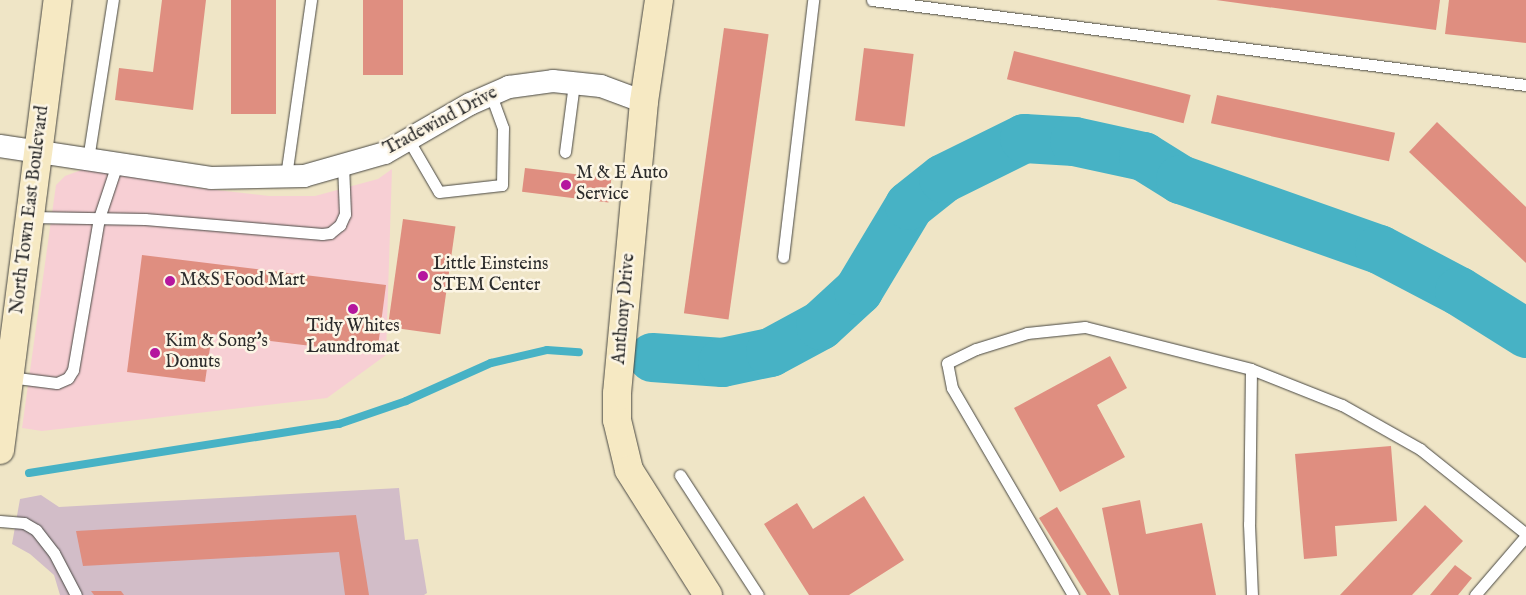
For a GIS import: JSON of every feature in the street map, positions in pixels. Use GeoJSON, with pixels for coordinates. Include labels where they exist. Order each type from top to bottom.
{"type":"FeatureCollection","features":[{"type":"Feature","properties":{"kind":"street","name":"North Town East Boulevard"},"geometry":{"type":"LineString","coordinates":[[0,450],[58,0]]}},
{"type":"Feature","properties":{"kind":"street","name":"Anthony Drive"},"geometry":{"type":"LineString","coordinates":[[658,0],[644,102],[617,394],[617,420],[629,470],[708,595]]}},
{"type":"Feature","properties":{"kind":"street","name":"Tradewind Drive"},"geometry":{"type":"LineString","coordinates":[[0,146],[211,178],[304,176],[385,152],[509,87],[552,82],[601,86],[644,102]]}},
{"type":"Feature","properties":{"kind":"lane"},"geometry":{"type":"LineString","coordinates":[[88,159],[113,0]]}},
{"type":"Feature","properties":{"kind":"lane"},"geometry":{"type":"LineString","coordinates":[[286,176],[311,0]]}},
{"type":"Feature","properties":{"kind":"lane"},"geometry":{"type":"LineString","coordinates":[[784,257],[813,0]]}},
{"type":"Feature","properties":{"kind":"lane"},"geometry":{"type":"LineString","coordinates":[[872,0],[1526,85]]}},
{"type":"Feature","properties":{"kind":"lane"},"geometry":{"type":"LineString","coordinates":[[565,152],[574,84]]}},
{"type":"Feature","properties":{"kind":"lane"},"geometry":{"type":"LineString","coordinates":[[408,139],[439,192],[502,186],[503,128],[491,95]]}},
{"type":"Feature","properties":{"kind":"lane"},"geometry":{"type":"LineString","coordinates":[[9,377],[57,383],[68,378],[73,370],[99,218],[117,164]]}},
{"type":"Feature","properties":{"kind":"lane"},"geometry":{"type":"LineString","coordinates":[[30,216],[145,219],[322,234],[330,233],[340,225],[345,214],[343,165]]}},
{"type":"Feature","properties":{"kind":"lane"},"geometry":{"type":"LineString","coordinates":[[1073,595],[952,388],[947,362],[976,349],[1027,333],[1085,327],[1251,369],[1342,405],[1420,449],[1526,535],[1475,595]]}},
{"type":"Feature","properties":{"kind":"lane"},"geometry":{"type":"LineString","coordinates":[[1251,369],[1249,524],[1252,595]]}},
{"type":"Feature","properties":{"kind":"lane"},"geometry":{"type":"LineString","coordinates":[[680,475],[758,595]]}},
{"type":"Feature","properties":{"kind":"lane"},"geometry":{"type":"LineString","coordinates":[[0,521],[24,523],[36,530],[54,553],[76,595]]}},
{"type":"Feature","properties":{"kind":"shaded area"},"geometry":{"type":"Polygon","coordinates":[[[84,169],[199,188],[269,196],[315,196],[378,179],[392,169],[386,355],[327,398],[42,431],[22,428],[56,185],[65,176],[84,169]]]}},
{"type":"Feature","properties":{"kind":"shaded area"},"geometry":{"type":"Polygon","coordinates":[[[399,488],[405,540],[418,539],[427,593],[424,595],[60,595],[54,575],[30,554],[12,544],[20,499],[41,495],[59,507],[399,488]]]}},
{"type":"Feature","properties":{"kind":"building"},"geometry":{"type":"Polygon","coordinates":[[[162,0],[206,0],[193,110],[115,100],[119,68],[153,72],[162,0]]]}},
{"type":"Feature","properties":{"kind":"building"},"geometry":{"type":"Polygon","coordinates":[[[231,0],[276,0],[276,114],[231,114],[231,0]]]}},
{"type":"Feature","properties":{"kind":"building"},"geometry":{"type":"Polygon","coordinates":[[[363,0],[403,0],[403,75],[363,75],[363,0]]]}},
{"type":"Feature","properties":{"kind":"building"},"geometry":{"type":"Polygon","coordinates":[[[1216,0],[1440,0],[1436,30],[1216,0]]]}},
{"type":"Feature","properties":{"kind":"building"},"geometry":{"type":"Polygon","coordinates":[[[1449,0],[1526,0],[1526,43],[1445,34],[1449,0]]]}},
{"type":"Feature","properties":{"kind":"building"},"geometry":{"type":"Polygon","coordinates":[[[724,28],[769,34],[728,319],[684,313],[724,28]]]}},
{"type":"Feature","properties":{"kind":"building"},"geometry":{"type":"Polygon","coordinates":[[[864,48],[914,54],[905,127],[855,120],[864,48]]]}},
{"type":"Feature","properties":{"kind":"building"},"geometry":{"type":"Polygon","coordinates":[[[1014,51],[1191,95],[1184,123],[1007,79],[1014,51]]]}},
{"type":"Feature","properties":{"kind":"building"},"geometry":{"type":"Polygon","coordinates":[[[1217,95],[1395,133],[1389,161],[1211,123],[1217,95]]]}},
{"type":"Feature","properties":{"kind":"building"},"geometry":{"type":"Polygon","coordinates":[[[1437,122],[1526,207],[1526,263],[1409,152],[1437,122]]]}},
{"type":"Feature","properties":{"kind":"building","name":"M & E Auto Service"},"geometry":{"type":"Polygon","coordinates":[[[525,168],[611,179],[608,202],[522,192],[525,168]]]}},
{"type":"Feature","properties":{"kind":"building","name":"Little Einsteins STEM Center"},"geometry":{"type":"Polygon","coordinates":[[[403,219],[455,226],[440,334],[388,327],[403,219]]]}},
{"type":"Feature","properties":{"kind":"building"},"geometry":{"type":"Polygon","coordinates":[[[142,255],[386,285],[377,354],[212,334],[205,382],[127,372],[142,255]]]}},
{"type":"Feature","properties":{"kind":"building"},"geometry":{"type":"Polygon","coordinates":[[[1110,356],[1127,388],[1097,405],[1125,457],[1060,492],[1014,408],[1110,356]]]}},
{"type":"Feature","properties":{"kind":"building"},"geometry":{"type":"Polygon","coordinates":[[[1391,446],[1397,521],[1335,526],[1337,556],[1304,559],[1295,454],[1391,446]]]}},
{"type":"Feature","properties":{"kind":"building"},"geometry":{"type":"Polygon","coordinates":[[[864,496],[904,560],[849,595],[809,595],[764,524],[797,503],[813,529],[864,496]]]}},
{"type":"Feature","properties":{"kind":"building"},"geometry":{"type":"Polygon","coordinates":[[[1140,500],[1146,534],[1202,523],[1216,595],[1119,595],[1102,508],[1140,500]]]}},
{"type":"Feature","properties":{"kind":"building"},"geometry":{"type":"Polygon","coordinates":[[[1425,505],[1463,541],[1412,595],[1340,595],[1425,505]]]}},
{"type":"Feature","properties":{"kind":"building"},"geometry":{"type":"Polygon","coordinates":[[[1057,507],[1111,595],[1087,595],[1039,518],[1057,507]]]}},
{"type":"Feature","properties":{"kind":"building"},"geometry":{"type":"Polygon","coordinates":[[[356,515],[369,595],[345,595],[339,552],[83,566],[76,531],[356,515]]]}},
{"type":"Feature","properties":{"kind":"building"},"geometry":{"type":"Polygon","coordinates":[[[1455,565],[1472,578],[1458,595],[1430,595],[1455,565]]]}},
{"type":"Feature","properties":{"kind":"building"},"geometry":{"type":"Polygon","coordinates":[[[91,591],[121,591],[124,595],[94,595],[91,591]]]}},
{"type":"Feature","properties":{"kind":"waterway"},"geometry":{"type":"LineString","coordinates":[[652,357],[722,362],[770,352],[820,325],[858,290],[909,205],[943,178],[1024,138],[1074,141],[1143,156],[1180,179],[1379,249],[1459,291],[1526,333]]}},
{"type":"Feature","properties":{"kind":"waterway"},"geometry":{"type":"LineString","coordinates":[[29,473],[339,424],[406,401],[491,363],[547,350],[579,352]]}},
{"type":"Feature","properties":{"kind":"place","name":"M & E Auto Service"},"geometry":{"type":"Point","coordinates":[566,185]}},
{"type":"Feature","properties":{"kind":"place","name":"Little Einsteins STEM Center"},"geometry":{"type":"Point","coordinates":[423,276]}},
{"type":"Feature","properties":{"kind":"place","name":"M&S Food Mart"},"geometry":{"type":"Point","coordinates":[170,281]}},
{"type":"Feature","properties":{"kind":"place","name":"Tidy Whites Laundromat"},"geometry":{"type":"Point","coordinates":[353,309]}},
{"type":"Feature","properties":{"kind":"place","name":"Kim & Song's Donuts"},"geometry":{"type":"Point","coordinates":[155,353]}}]}
